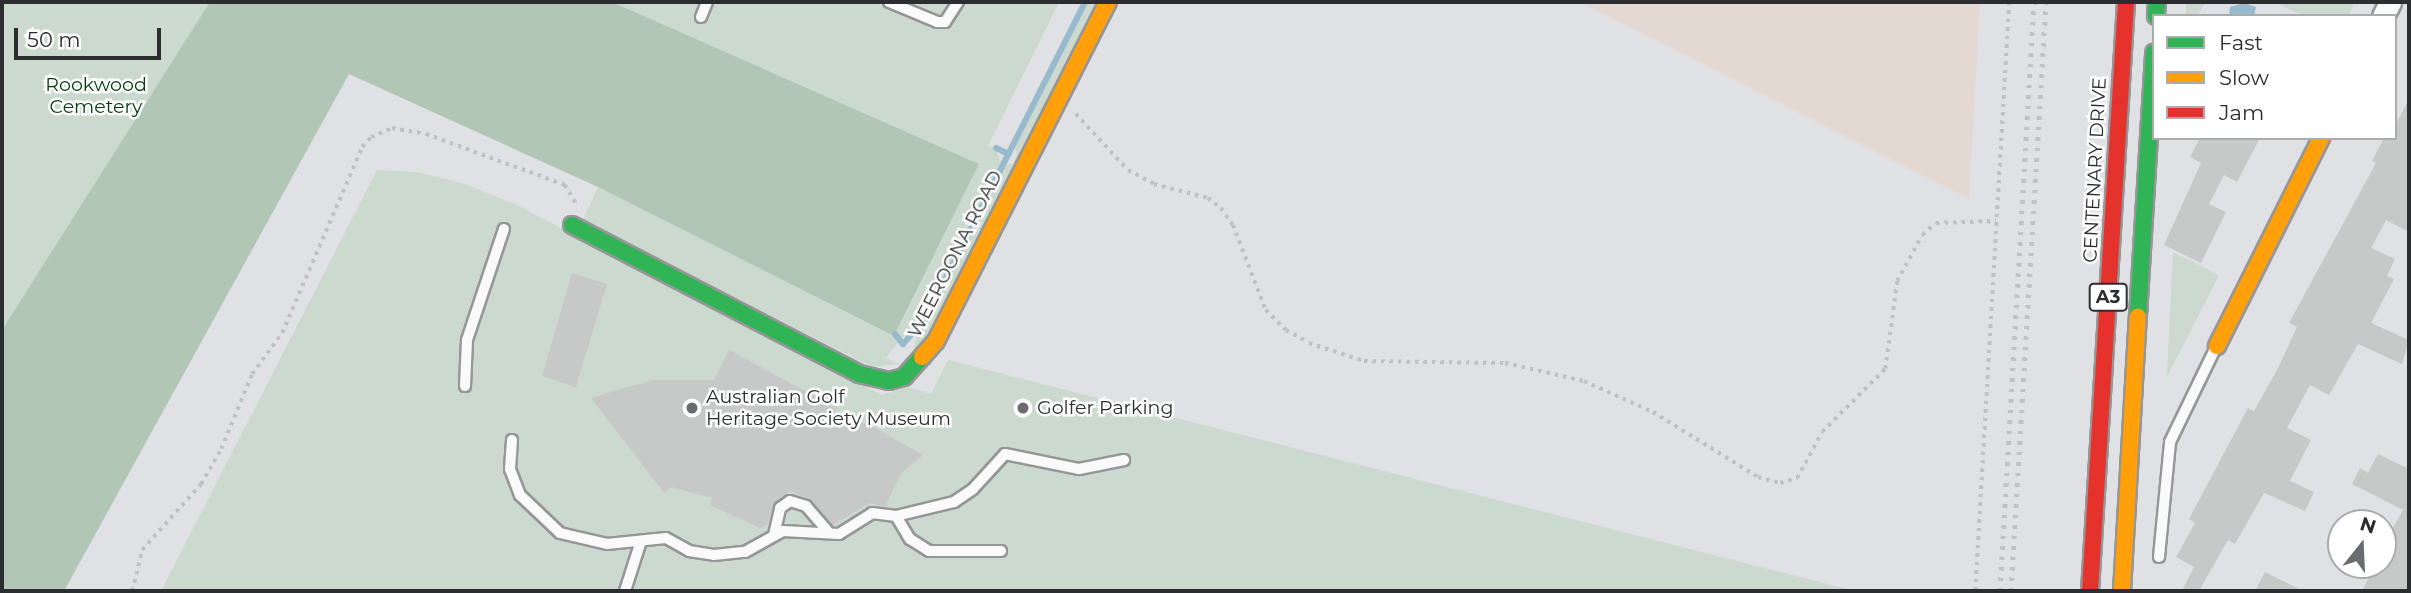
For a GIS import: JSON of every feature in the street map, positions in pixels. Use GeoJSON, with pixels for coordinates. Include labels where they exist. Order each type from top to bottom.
{"type":"FeatureCollection","features":[{"type":"Feature","properties":{"kind":"main road","name":"WEEROONA ROAD"},"geometry":{"type":"LineString","coordinates":[[572,225],[844,367],[890,381],[911,372],[936,341],[1108,2]]}},
{"type":"Feature","properties":{"kind":"main road","name":"CENTENARY DRIVE"},"geometry":{"type":"LineString","coordinates":[[2090,591],[2126,2]]}},
{"type":"Feature","properties":{"kind":"main road","name":"A3"},"geometry":{"type":"LineString","coordinates":[[2122,591],[2152,86]]}},
{"type":"Feature","properties":{"kind":"main road"},"geometry":{"type":"LineString","coordinates":[[2217,346],[2320,140]]}},
{"type":"Feature","properties":{"kind":"lane"},"geometry":{"type":"LineString","coordinates":[[701,17],[708,2]]}},
{"type":"Feature","properties":{"kind":"lane"},"geometry":{"type":"LineString","coordinates":[[889,2],[937,22],[945,22],[958,2]]}},
{"type":"Feature","properties":{"kind":"lane"},"geometry":{"type":"LineString","coordinates":[[465,386],[467,340],[504,229]]}},
{"type":"Feature","properties":{"kind":"lane"},"geometry":{"type":"LineString","coordinates":[[2159,557],[2169,442],[2217,346]]}},
{"type":"Feature","properties":{"kind":"lane"},"geometry":{"type":"LineString","coordinates":[[512,440],[514,484],[543,522],[592,543],[666,538],[689,551],[714,555],[745,552],[774,535],[803,529],[845,532],[872,513],[896,516],[961,498],[1005,454],[1079,469],[1124,460]]}},
{"type":"Feature","properties":{"kind":"lane"},"geometry":{"type":"LineString","coordinates":[[774,535],[780,509],[790,501],[806,506],[829,532]]}},
{"type":"Feature","properties":{"kind":"lane"},"geometry":{"type":"LineString","coordinates":[[896,516],[910,539],[929,551],[1001,551]]}},
{"type":"Feature","properties":{"kind":"lane"},"geometry":{"type":"LineString","coordinates":[[625,591],[641,541]]}},
{"type":"Feature","properties":{"kind":"path"},"geometry":{"type":"LineString","coordinates":[[1975,591],[2009,2]]}},
{"type":"Feature","properties":{"kind":"path"},"geometry":{"type":"LineString","coordinates":[[1059,97],[1128,170],[1154,184],[1208,198],[1221,208],[1233,225],[1266,310],[1286,330],[1309,343],[1364,360],[1505,363],[1584,381],[1653,412],[1758,477],[1780,483],[1797,478],[1822,432],[1885,369],[1897,281],[1922,235],[1936,223],[1996,221]]}},
{"type":"Feature","properties":{"kind":"path"},"geometry":{"type":"LineString","coordinates":[[132,591],[142,550],[201,484],[222,449],[244,391],[282,334],[362,147],[371,137],[392,128],[406,128],[565,186],[576,197],[577,212],[572,225]]}},
{"type":"Feature","properties":{"kind":"shaded area"},"geometry":{"type":"Polygon","coordinates":[[[1579,2],[1980,2],[1969,199],[1579,2]]]}},
{"type":"Feature","properties":{"kind":"green space","name":"Rookwood Cemetery"},"geometry":{"type":"Polygon","coordinates":[[[2,2],[239,2],[2,556],[2,2]]]}},
{"type":"Feature","properties":{"kind":"green space"},"geometry":{"type":"Polygon","coordinates":[[[210,2],[612,2],[979,164],[894,336],[598,187],[349,74],[64,591],[2,591],[2,330],[210,2]]]}},
{"type":"Feature","properties":{"kind":"green space"},"geometry":{"type":"Polygon","coordinates":[[[612,2],[1059,2],[988,146],[996,150],[1001,163],[922,320],[902,338],[897,331],[979,164],[612,2]]]}},
{"type":"Feature","properties":{"kind":"green space"},"geometry":{"type":"Polygon","coordinates":[[[1088,2],[1096,2],[932,328],[912,356],[918,332],[1006,165],[1013,163],[1017,155],[1014,147],[1088,2]]]}},
{"type":"Feature","properties":{"kind":"green space"},"geometry":{"type":"Polygon","coordinates":[[[2186,2],[2206,2],[2198,14],[2186,14],[2186,2]]]}},
{"type":"Feature","properties":{"kind":"green space"},"geometry":{"type":"Polygon","coordinates":[[[2274,2],[2355,2],[2349,14],[2299,14],[2274,2]]]}},
{"type":"Feature","properties":{"kind":"green space"},"geometry":{"type":"Polygon","coordinates":[[[377,170],[418,172],[465,184],[517,205],[882,395],[908,387],[931,394],[948,360],[1855,591],[161,591],[377,170]]]}},
{"type":"Feature","properties":{"kind":"green space"},"geometry":{"type":"Polygon","coordinates":[[[598,187],[894,336],[899,341],[886,358],[899,364],[872,367],[583,220],[598,187]]]}},
{"type":"Feature","properties":{"kind":"green space"},"geometry":{"type":"Polygon","coordinates":[[[2173,252],[2219,275],[2167,377],[2173,252]]]}},
{"type":"Feature","properties":{"kind":"water"},"geometry":{"type":"Polygon","coordinates":[[[2244,3],[2256,7],[2254,14],[2229,14],[2230,7],[2244,3]]]}},
{"type":"Feature","properties":{"kind":"building"},"geometry":{"type":"Polygon","coordinates":[[[2409,99],[2409,232],[2386,220],[2371,248],[2395,259],[2387,276],[2394,279],[2371,323],[2409,340],[2402,364],[2358,344],[2329,395],[2310,385],[2287,428],[2311,440],[2290,481],[2314,492],[2305,511],[2264,493],[2235,544],[2228,540],[2199,591],[2182,591],[2194,567],[2176,557],[2195,523],[2189,519],[2248,408],[2254,411],[2278,368],[2297,327],[2289,323],[2376,163],[2372,161],[2383,140],[2397,140],[2397,122],[2409,99]]]}},
{"type":"Feature","properties":{"kind":"building"},"geometry":{"type":"Polygon","coordinates":[[[2199,140],[2259,140],[2237,182],[2224,175],[2209,204],[2226,212],[2201,263],[2164,245],[2201,163],[2190,157],[2199,140]]]}},
{"type":"Feature","properties":{"kind":"building"},"geometry":{"type":"Polygon","coordinates":[[[572,273],[607,284],[576,387],[542,376],[572,273]]]}},
{"type":"Feature","properties":{"kind":"building"},"geometry":{"type":"Polygon","coordinates":[[[729,350],[837,408],[833,414],[872,426],[923,455],[901,473],[885,507],[870,503],[833,525],[811,500],[790,491],[775,502],[768,524],[760,528],[710,505],[712,498],[672,487],[664,493],[591,398],[653,380],[714,380],[729,350]]]}},
{"type":"Feature","properties":{"kind":"building"},"geometry":{"type":"Polygon","coordinates":[[[2378,454],[2409,469],[2409,591],[2362,591],[2368,579],[2397,579],[2397,521],[2403,510],[2352,484],[2360,468],[2368,473],[2378,454]]]}},
{"type":"Feature","properties":{"kind":"building"},"geometry":{"type":"Polygon","coordinates":[[[2265,572],[2303,591],[2255,591],[2265,572]]]}},
{"type":"Feature","properties":{"kind":"waterway"},"geometry":{"type":"LineString","coordinates":[[895,334],[903,344],[925,319],[1085,2]]}},
{"type":"Feature","properties":{"kind":"waterway"},"geometry":{"type":"LineString","coordinates":[[996,148],[1009,154]]}},
{"type":"Feature","properties":{"kind":"railway"},"geometry":{"type":"LineString","coordinates":[[2000,591],[2034,2]]}},
{"type":"Feature","properties":{"kind":"railway"},"geometry":{"type":"LineString","coordinates":[[2011,591],[2046,2]]}},
{"type":"Feature","properties":{"kind":"traffic: fast"},"geometry":{"type":"LineString","coordinates":[[2156,14],[2157,2]]}},
{"type":"Feature","properties":{"kind":"traffic: fast"},"geometry":{"type":"LineString","coordinates":[[2138,316],[2152,85]]}},
{"type":"Feature","properties":{"kind":"traffic: fast"},"geometry":{"type":"LineString","coordinates":[[572,225],[859,374],[889,381],[904,377],[922,357]]}},
{"type":"Feature","properties":{"kind":"traffic: slow"},"geometry":{"type":"LineString","coordinates":[[922,357],[936,341],[1108,2]]}},
{"type":"Feature","properties":{"kind":"traffic: slow"},"geometry":{"type":"LineString","coordinates":[[2217,346],[2320,140]]}},
{"type":"Feature","properties":{"kind":"traffic: slow"},"geometry":{"type":"LineString","coordinates":[[2122,591],[2138,316]]}},
{"type":"Feature","properties":{"kind":"traffic: jam"},"geometry":{"type":"LineString","coordinates":[[2090,591],[2126,2]]}},
{"type":"Feature","properties":{"kind":"place","name":"Australian Golf Heritage Society Museum"},"geometry":{"type":"Point","coordinates":[692,408]}},
{"type":"Feature","properties":{"kind":"place","name":"Golfer Parking"},"geometry":{"type":"Point","coordinates":[1023,408]}}]}
